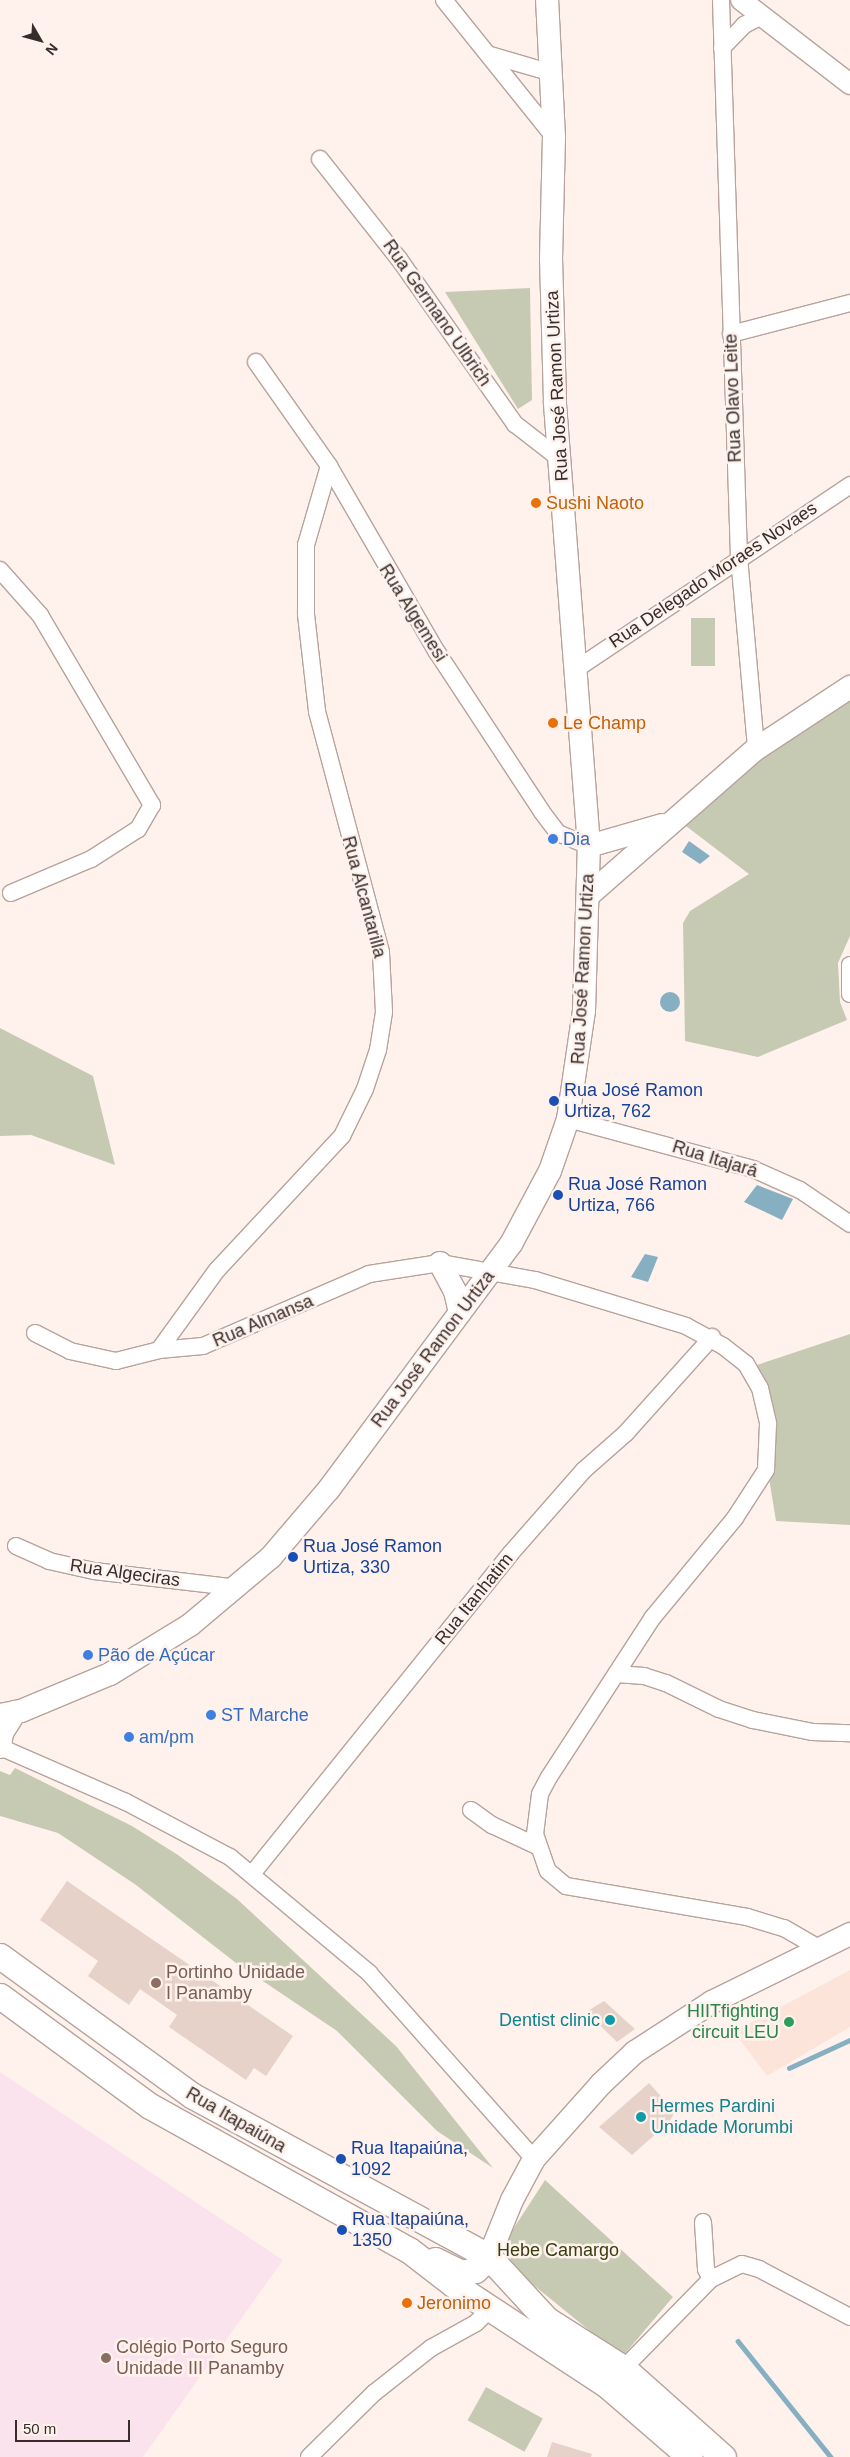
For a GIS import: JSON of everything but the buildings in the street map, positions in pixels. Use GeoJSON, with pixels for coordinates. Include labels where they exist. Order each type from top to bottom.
{"type":"FeatureCollection","features":[{"type":"Feature","properties":{"kind":"main road","name":"Rua José Ramon Urtiza"},"geometry":{"type":"LineString","coordinates":[[7,1714],[110,1674],[190,1625],[238,1588],[302,1523],[492,1270],[527,1218],[550,1171],[568,1119],[584,1011],[589,846],[578,668],[560,459],[551,258],[554,137],[547,0]]}},
{"type":"Feature","properties":{"kind":"main road"},"geometry":{"type":"LineString","coordinates":[[589,895],[668,823],[756,748],[850,687]]}},
{"type":"Feature","properties":{"kind":"main road"},"geometry":{"type":"LineString","coordinates":[[589,846],[668,823]]}},
{"type":"Feature","properties":{"kind":"main road"},"geometry":{"type":"LineString","coordinates":[[440,1263],[455,1291],[460,1312]]}},
{"type":"Feature","properties":{"kind":"main road"},"geometry":{"type":"LineString","coordinates":[[0,1747],[7,1714]]}},
{"type":"Feature","properties":{"kind":"main road"},"geometry":{"type":"LineString","coordinates":[[409,2250],[462,2273],[475,2270],[489,2257],[512,2200],[534,2159],[601,2084],[636,2052],[672,2026],[817,1947],[850,1934]]}},
{"type":"Feature","properties":{"kind":"main road","name":"Rua Itapaiúna"},"geometry":{"type":"LineString","coordinates":[[0,1956],[192,2096],[283,2148],[460,2239],[489,2257],[546,2318],[615,2377]]}},
{"type":"Feature","properties":{"kind":"main road","name":"Rua Itapaiúna"},"geometry":{"type":"LineString","coordinates":[[0,1996],[150,2106],[409,2250],[483,2303],[615,2377]]}},
{"type":"Feature","properties":{"kind":"main road"},"geometry":{"type":"LineString","coordinates":[[246,2161],[262,2163],[283,2148]]}},
{"type":"Feature","properties":{"kind":"main road"},"geometry":{"type":"LineString","coordinates":[[460,2239],[480,2235],[512,2200]]}},
{"type":"Feature","properties":{"kind":"main road"},"geometry":{"type":"LineString","coordinates":[[615,2377],[690,2457]]}},
{"type":"Feature","properties":{"kind":"main road"},"geometry":{"type":"LineString","coordinates":[[615,2377],[723,2457]]}},
{"type":"Feature","properties":{"kind":"street"},"geometry":{"type":"LineString","coordinates":[[444,0],[490,55],[517,95],[554,137]]}},
{"type":"Feature","properties":{"kind":"street","name":"Rua Olavo Leite"},"geometry":{"type":"LineString","coordinates":[[721,0],[739,557],[756,748]]}},
{"type":"Feature","properties":{"kind":"street"},"geometry":{"type":"LineString","coordinates":[[741,0],[850,84]]}},
{"type":"Feature","properties":{"kind":"street"},"geometry":{"type":"LineString","coordinates":[[722,48],[744,25],[762,16]]}},
{"type":"Feature","properties":{"kind":"street"},"geometry":{"type":"LineString","coordinates":[[490,55],[552,73]]}},
{"type":"Feature","properties":{"kind":"street","name":"Rua Germano Ulbrich"},"geometry":{"type":"LineString","coordinates":[[320,159],[399,259],[515,424],[560,459]]}},
{"type":"Feature","properties":{"kind":"street"},"geometry":{"type":"LineString","coordinates":[[731,334],[850,302]]}},
{"type":"Feature","properties":{"kind":"street","name":"Rua Algemesi"},"geometry":{"type":"LineString","coordinates":[[256,362],[329,466],[437,652],[542,812],[558,833],[589,846]]}},
{"type":"Feature","properties":{"kind":"street","name":"Rua Alcantarilla"},"geometry":{"type":"LineString","coordinates":[[159,1350],[217,1270],[342,1136],[365,1089],[378,1050],[384,1012],[381,952],[317,711],[306,614],[306,545],[329,466]]}},
{"type":"Feature","properties":{"kind":"street","name":"Rua Delegado Moraes Novaes"},"geometry":{"type":"LineString","coordinates":[[578,668],[739,557],[850,485]]}},
{"type":"Feature","properties":{"kind":"street"},"geometry":{"type":"LineString","coordinates":[[0,570],[40,615],[152,805],[138,829],[91,859],[11,893]]}},
{"type":"Feature","properties":{"kind":"street"},"geometry":{"type":"LineString","coordinates":[[850,965],[850,994]]}},
{"type":"Feature","properties":{"kind":"street","name":"Rua Itajará"},"geometry":{"type":"LineString","coordinates":[[568,1119],[753,1169],[800,1190],[850,1224]]}},
{"type":"Feature","properties":{"kind":"street","name":"Rua Almansa"},"geometry":{"type":"LineString","coordinates":[[35,1333],[92,1357],[116,1361],[159,1350],[203,1346],[369,1274],[440,1263],[492,1270],[654,1316],[712,1337],[746,1364],[760,1388],[768,1424],[766,1470],[740,1512],[664,1603],[544,1785],[535,1820],[539,1847],[548,1871],[566,1886],[747,1917],[784,1928],[817,1947]]}},
{"type":"Feature","properties":{"kind":"street","name":"Rua Itanhatim"},"geometry":{"type":"LineString","coordinates":[[252,1874],[523,1539],[584,1470],[669,1388],[712,1337]]}},
{"type":"Feature","properties":{"kind":"street","name":"Rua Algeciras"},"geometry":{"type":"LineString","coordinates":[[16,1546],[49,1561],[94,1571],[238,1588]]}},
{"type":"Feature","properties":{"kind":"street"},"geometry":{"type":"LineString","coordinates":[[616,1674],[644,1676],[666,1682],[719,1709],[753,1720],[812,1732],[850,1733]]}},
{"type":"Feature","properties":{"kind":"street"},"geometry":{"type":"LineString","coordinates":[[0,1747],[157,1817],[230,1857],[369,1973],[534,2159]]}},
{"type":"Feature","properties":{"kind":"street"},"geometry":{"type":"LineString","coordinates":[[471,1810],[492,1825],[539,1847]]}},
{"type":"Feature","properties":{"kind":"street"},"geometry":{"type":"LineString","coordinates":[[703,2222],[706,2269],[711,2279]]}},
{"type":"Feature","properties":{"kind":"street"},"geometry":{"type":"LineString","coordinates":[[615,2377],[711,2279],[742,2264],[760,2269],[850,2317]]}},
{"type":"Feature","properties":{"kind":"street"},"geometry":{"type":"LineString","coordinates":[[309,2457],[374,2393],[431,2348],[476,2323],[483,2303]]}},
{"type":"Feature","properties":{"kind":"shaded area"},"geometry":{"type":"Polygon","coordinates":[[[850,1970],[850,2027],[767,2076],[734,2032],[850,1970]]]}},
{"type":"Feature","properties":{"kind":"shaded area","name":"Colégio Porto Seguro Unidade III Panamby"},"geometry":{"type":"Polygon","coordinates":[[[0,2072],[283,2260],[143,2457],[0,2457],[0,2072]]]}},
{"type":"Feature","properties":{"kind":"green space"},"geometry":{"type":"Polygon","coordinates":[[[530,288],[532,400],[518,409],[445,292],[530,288]]]}},
{"type":"Feature","properties":{"kind":"green space"},"geometry":{"type":"Polygon","coordinates":[[[691,618],[715,618],[715,666],[691,666],[691,618]]]}},
{"type":"Feature","properties":{"kind":"green space"},"geometry":{"type":"Polygon","coordinates":[[[850,692],[850,936],[838,963],[840,1002],[847,1020],[758,1057],[685,1041],[683,923],[690,911],[749,874],[678,820],[850,692]]]}},
{"type":"Feature","properties":{"kind":"green space"},"geometry":{"type":"Polygon","coordinates":[[[0,1028],[93,1076],[115,1165],[31,1135],[0,1136],[0,1028]]]}},
{"type":"Feature","properties":{"kind":"green space"},"geometry":{"type":"Polygon","coordinates":[[[850,1334],[850,1525],[776,1521],[751,1367],[850,1334]]]}},
{"type":"Feature","properties":{"kind":"green space"},"geometry":{"type":"Polygon","coordinates":[[[15,1768],[132,1826],[178,1855],[237,1899],[396,2046],[493,2168],[437,2131],[337,2031],[236,1963],[136,1885],[58,1833],[0,1816],[0,1771],[10,1775],[15,1768]]]}},
{"type":"Feature","properties":{"kind":"green space","name":"Hebe Camargo"},"geometry":{"type":"Polygon","coordinates":[[[545,2180],[673,2297],[622,2357],[515,2270],[507,2256],[505,2244],[510,2234],[545,2180]]]}},
{"type":"Feature","properties":{"kind":"green space"},"geometry":{"type":"Polygon","coordinates":[[[486,2387],[543,2419],[524,2452],[468,2420],[486,2387]]]}},
{"type":"Feature","properties":{"kind":"water"},"geometry":{"type":"Polygon","coordinates":[[[689,841],[710,856],[700,864],[682,852],[689,841]]]}},
{"type":"Feature","properties":{"kind":"water"},"geometry":{"type":"Polygon","coordinates":[[[666,992],[674,992],[680,998],[680,1006],[674,1012],[666,1012],[660,1006],[660,998],[666,992]]]}},
{"type":"Feature","properties":{"kind":"water"},"geometry":{"type":"Polygon","coordinates":[[[757,1185],[793,1199],[782,1220],[744,1202],[757,1185]]]}},
{"type":"Feature","properties":{"kind":"water"},"geometry":{"type":"Polygon","coordinates":[[[645,1254],[658,1257],[648,1282],[631,1277],[645,1254]]]}},
{"type":"Feature","properties":{"kind":"waterway"},"geometry":{"type":"LineString","coordinates":[[789,2068],[850,2040]]}},
{"type":"Feature","properties":{"kind":"waterway"},"geometry":{"type":"LineString","coordinates":[[738,2341],[831,2457]]}},
{"type":"Feature","properties":{"kind":"place","name":"Sushi Naoto"},"geometry":{"type":"Point","coordinates":[536,503]}},
{"type":"Feature","properties":{"kind":"place","name":"Le Champ"},"geometry":{"type":"Point","coordinates":[553,723]}},
{"type":"Feature","properties":{"kind":"place","name":"Dia"},"geometry":{"type":"Point","coordinates":[553,839]}},
{"type":"Feature","properties":{"kind":"place","name":"Rua José Ramon Urtiza, 762"},"geometry":{"type":"Point","coordinates":[554,1101]}},
{"type":"Feature","properties":{"kind":"place","name":"Rua José Ramon Urtiza, 766"},"geometry":{"type":"Point","coordinates":[558,1195]}},
{"type":"Feature","properties":{"kind":"place","name":"Rua José Ramon Urtiza, 330"},"geometry":{"type":"Point","coordinates":[293,1557]}},
{"type":"Feature","properties":{"kind":"place","name":"Pão de Açúcar"},"geometry":{"type":"Point","coordinates":[88,1655]}},
{"type":"Feature","properties":{"kind":"place","name":"ST Marche"},"geometry":{"type":"Point","coordinates":[211,1715]}},
{"type":"Feature","properties":{"kind":"place","name":"am/pm"},"geometry":{"type":"Point","coordinates":[129,1737]}},
{"type":"Feature","properties":{"kind":"place","name":"Portinho Unidade I Panamby"},"geometry":{"type":"Point","coordinates":[156,1983]}},
{"type":"Feature","properties":{"kind":"place","name":"Dentist clinic"},"geometry":{"type":"Point","coordinates":[610,2020]}},
{"type":"Feature","properties":{"kind":"place","name":"HIITfighting circuit LEU"},"geometry":{"type":"Point","coordinates":[789,2022]}},
{"type":"Feature","properties":{"kind":"place","name":"Hermes Pardini Unidade Morumbi"},"geometry":{"type":"Point","coordinates":[641,2117]}},
{"type":"Feature","properties":{"kind":"place","name":"Rua Itapaiúna, 1092"},"geometry":{"type":"Point","coordinates":[341,2159]}},
{"type":"Feature","properties":{"kind":"place","name":"Rua Itapaiúna, 1350"},"geometry":{"type":"Point","coordinates":[342,2230]}},
{"type":"Feature","properties":{"kind":"place","name":"Jeronimo"},"geometry":{"type":"Point","coordinates":[407,2303]}},
{"type":"Feature","properties":{"kind":"place","name":"Colégio Porto Seguro Unidade III Panamby"},"geometry":{"type":"Point","coordinates":[106,2358]}}]}
